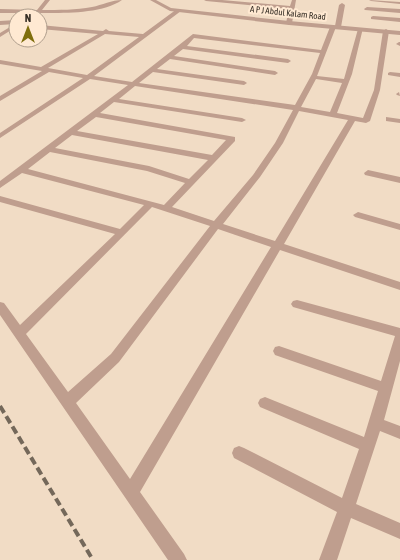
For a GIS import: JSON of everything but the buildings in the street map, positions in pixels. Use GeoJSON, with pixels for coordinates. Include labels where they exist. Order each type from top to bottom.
{"type":"FeatureCollection","features":[{"type":"Feature","properties":{"kind":"street"},"geometry":{"type":"LineString","coordinates":[[41,8],[48,0]]}},
{"type":"Feature","properties":{"kind":"street"},"geometry":{"type":"LineString","coordinates":[[48,12],[90,10],[120,0]]}},
{"type":"Feature","properties":{"kind":"street","name":"A P J Abdul Kalam Road"},"geometry":{"type":"LineString","coordinates":[[153,0],[170,9],[289,23],[399,33]]}},
{"type":"Feature","properties":{"kind":"street"},"geometry":{"type":"LineString","coordinates":[[206,0],[292,8]]}},
{"type":"Feature","properties":{"kind":"street"},"geometry":{"type":"LineString","coordinates":[[289,23],[294,0]]}},
{"type":"Feature","properties":{"kind":"street"},"geometry":{"type":"LineString","coordinates":[[370,0],[400,3]]}},
{"type":"Feature","properties":{"kind":"street"},"geometry":{"type":"LineString","coordinates":[[67,402],[115,358],[217,224],[256,177],[279,143],[313,77],[335,27],[342,5]]}},
{"type":"Feature","properties":{"kind":"street"},"geometry":{"type":"LineString","coordinates":[[367,9],[400,11],[399,33]]}},
{"type":"Feature","properties":{"kind":"street"},"geometry":{"type":"LineString","coordinates":[[0,136],[34,115],[87,76],[146,36],[179,10]]}},
{"type":"Feature","properties":{"kind":"street"},"geometry":{"type":"LineString","coordinates":[[373,18],[399,20]]}},
{"type":"Feature","properties":{"kind":"street"},"geometry":{"type":"LineString","coordinates":[[48,27],[106,31],[146,36]]}},
{"type":"Feature","properties":{"kind":"street"},"geometry":{"type":"LineString","coordinates":[[333,115],[346,81],[360,29]]}},
{"type":"Feature","properties":{"kind":"street"},"geometry":{"type":"LineString","coordinates":[[0,99],[106,31]]}},
{"type":"Feature","properties":{"kind":"street"},"geometry":{"type":"LineString","coordinates":[[0,67],[4,62],[132,84],[297,108],[366,121],[377,90],[386,31]]}},
{"type":"Feature","properties":{"kind":"street"},"geometry":{"type":"LineString","coordinates":[[0,185],[182,47],[193,36],[323,52]]}},
{"type":"Feature","properties":{"kind":"street"},"geometry":{"type":"LineString","coordinates":[[182,47],[288,61]]}},
{"type":"Feature","properties":{"kind":"street"},"geometry":{"type":"LineString","coordinates":[[168,57],[275,73]]}},
{"type":"Feature","properties":{"kind":"street"},"geometry":{"type":"LineString","coordinates":[[151,70],[244,83]]}},
{"type":"Feature","properties":{"kind":"street"},"geometry":{"type":"LineString","coordinates":[[390,74],[400,75]]}},
{"type":"Feature","properties":{"kind":"street"},"geometry":{"type":"LineString","coordinates":[[313,77],[346,81]]}},
{"type":"Feature","properties":{"kind":"street"},"geometry":{"type":"LineString","coordinates":[[112,100],[242,120]]}},
{"type":"Feature","properties":{"kind":"street"},"geometry":{"type":"LineString","coordinates":[[94,114],[232,139],[166,208]]}},
{"type":"Feature","properties":{"kind":"street"},"geometry":{"type":"LineString","coordinates":[[131,492],[352,119]]}},
{"type":"Feature","properties":{"kind":"street"},"geometry":{"type":"LineString","coordinates":[[389,119],[400,121]]}},
{"type":"Feature","properties":{"kind":"street"},"geometry":{"type":"LineString","coordinates":[[71,132],[213,158]]}},
{"type":"Feature","properties":{"kind":"street"},"geometry":{"type":"LineString","coordinates":[[47,149],[149,169],[191,182]]}},
{"type":"Feature","properties":{"kind":"street"},"geometry":{"type":"LineString","coordinates":[[21,170],[166,208],[400,286]]}},
{"type":"Feature","properties":{"kind":"street"},"geometry":{"type":"LineString","coordinates":[[368,173],[400,180]]}},
{"type":"Feature","properties":{"kind":"street"},"geometry":{"type":"LineString","coordinates":[[0,199],[122,233]]}},
{"type":"Feature","properties":{"kind":"street"},"geometry":{"type":"LineString","coordinates":[[19,333],[150,204]]}},
{"type":"Feature","properties":{"kind":"street"},"geometry":{"type":"LineString","coordinates":[[358,215],[400,227]]}},
{"type":"Feature","properties":{"kind":"street"},"geometry":{"type":"LineString","coordinates":[[296,304],[400,333]]}},
{"type":"Feature","properties":{"kind":"street"},"geometry":{"type":"LineString","coordinates":[[0,306],[178,560]]}},
{"type":"Feature","properties":{"kind":"street"},"geometry":{"type":"LineString","coordinates":[[328,560],[376,423],[399,348]]}},
{"type":"Feature","properties":{"kind":"street"},"geometry":{"type":"LineString","coordinates":[[279,351],[386,388]]}},
{"type":"Feature","properties":{"kind":"street"},"geometry":{"type":"LineString","coordinates":[[265,403],[368,446]]}},
{"type":"Feature","properties":{"kind":"street"},"geometry":{"type":"LineString","coordinates":[[376,423],[400,433]]}},
{"type":"Feature","properties":{"kind":"street"},"geometry":{"type":"LineString","coordinates":[[239,453],[346,508],[400,531]]}},
{"type":"Feature","properties":{"kind":"railway"},"geometry":{"type":"LineString","coordinates":[[0,406],[93,560]]}}]}
